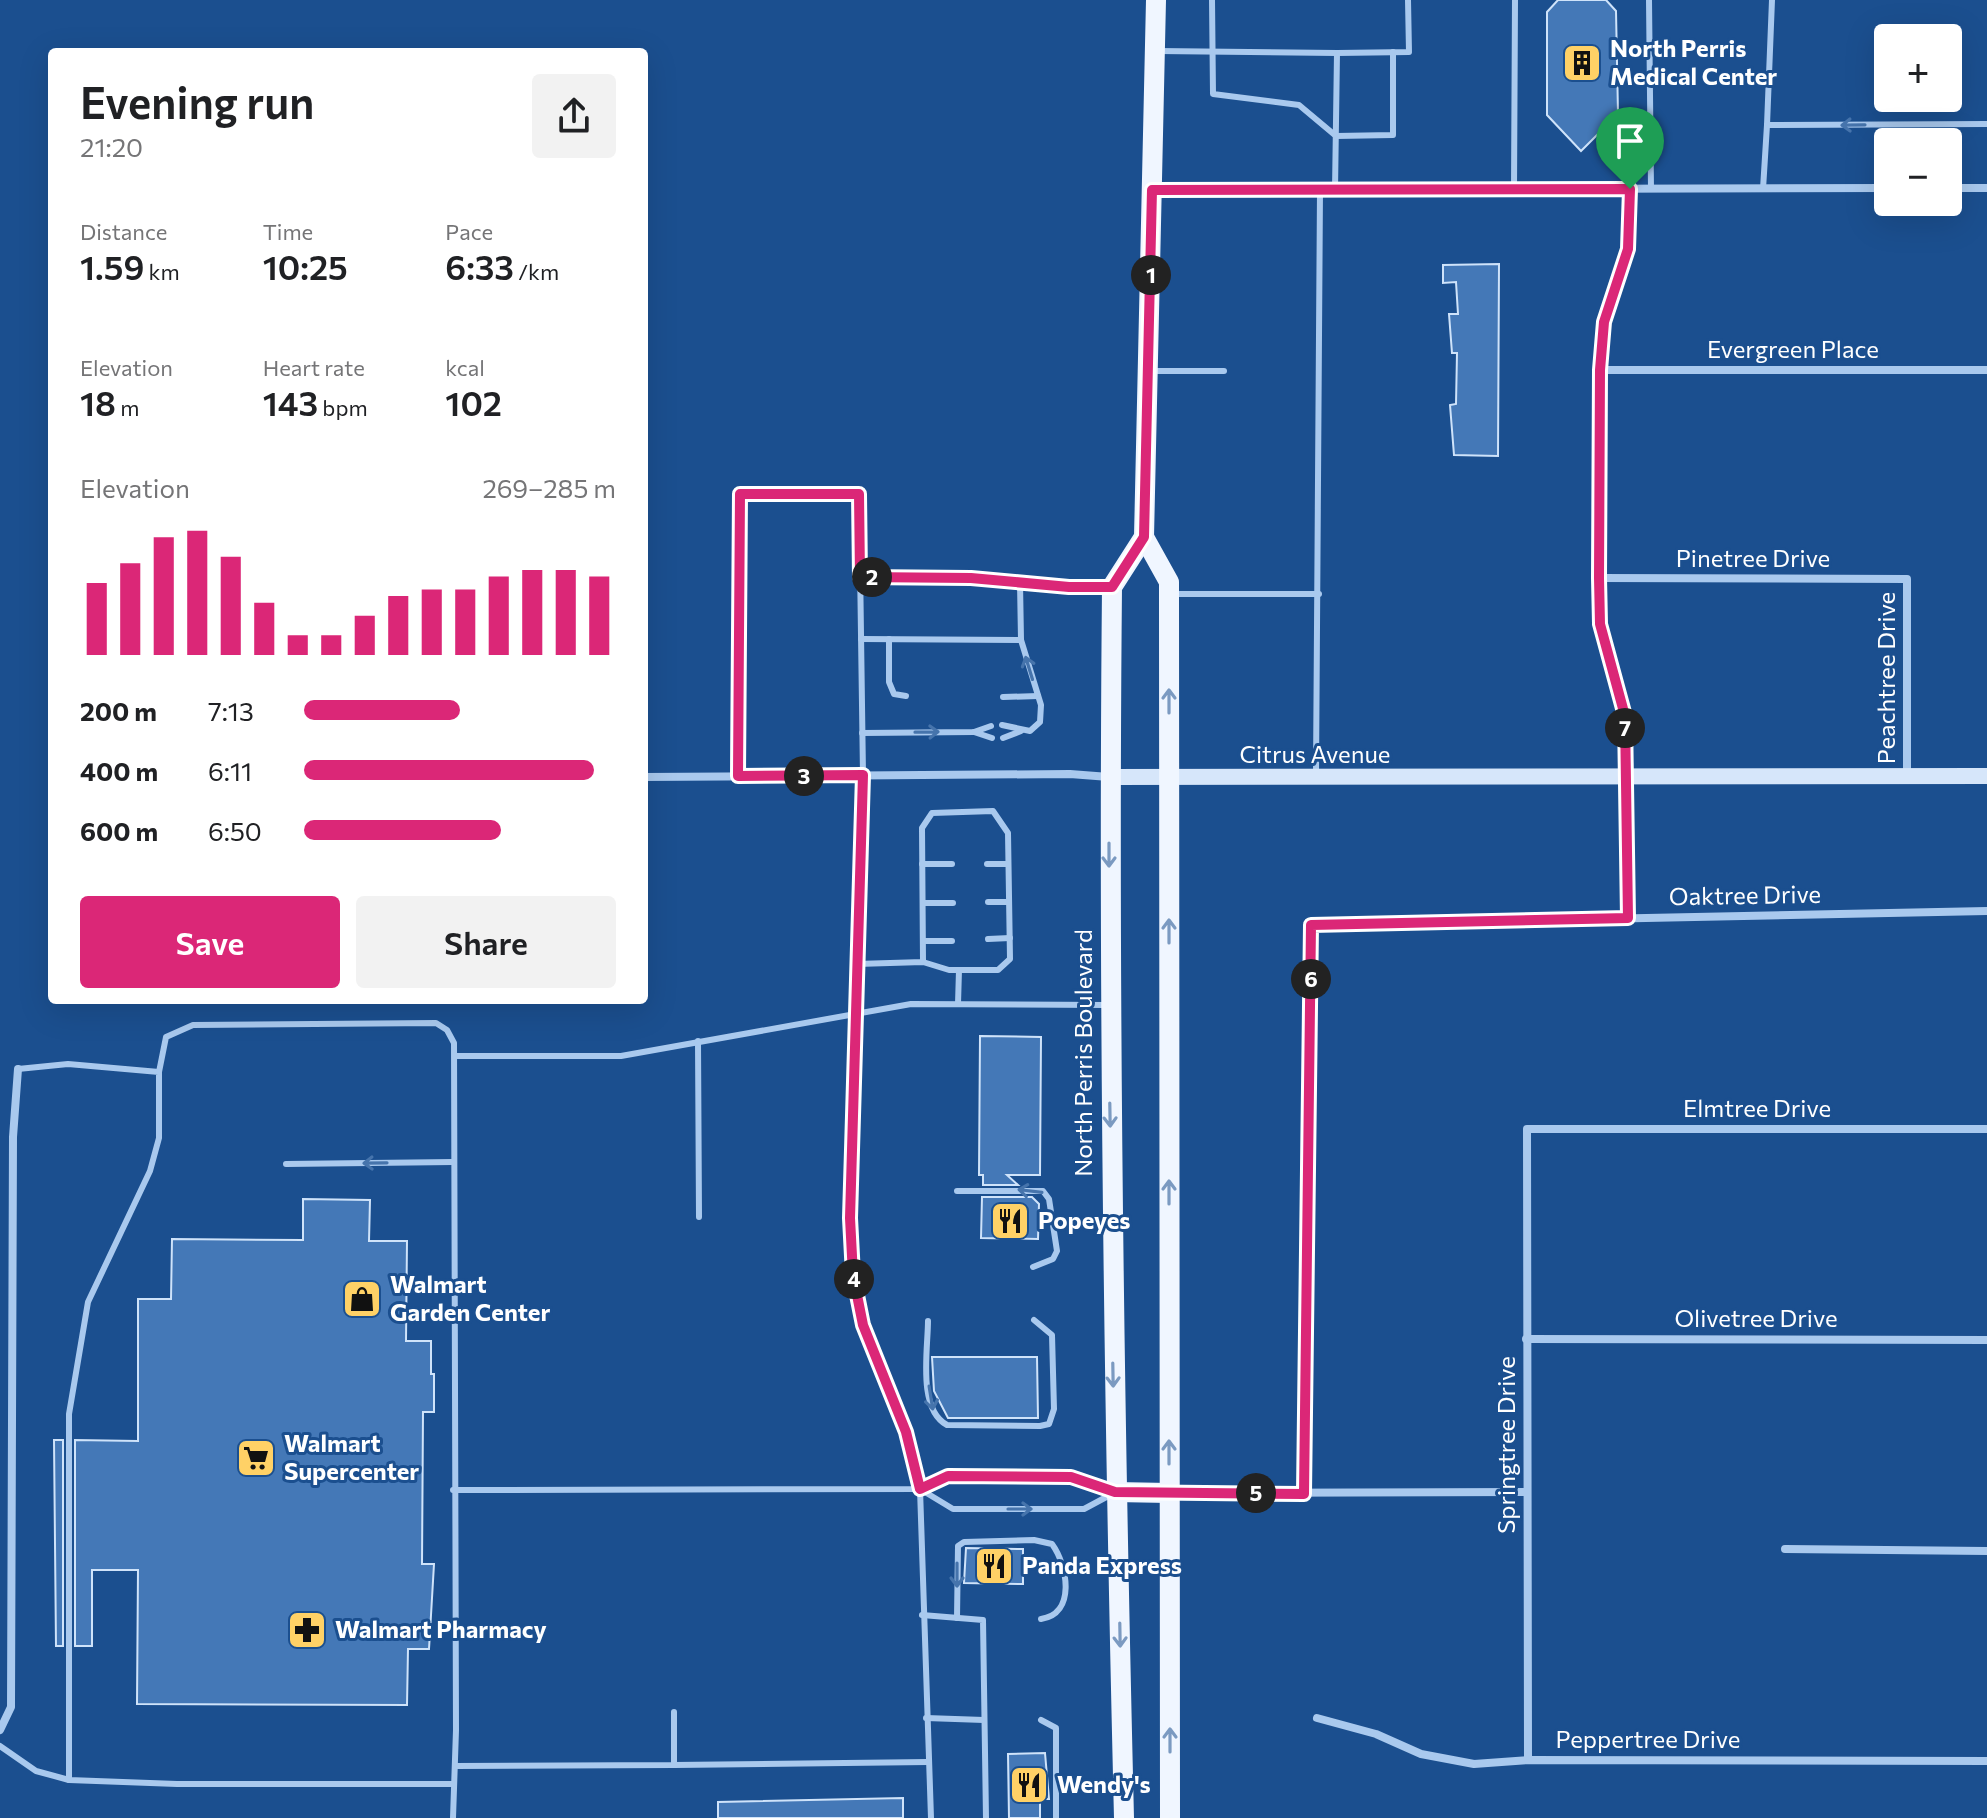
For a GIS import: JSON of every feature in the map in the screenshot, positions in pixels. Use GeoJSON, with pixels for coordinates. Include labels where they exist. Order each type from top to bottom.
{"type":"FeatureCollection","features":[{"type":"Feature","properties":{"kind":"main road"},"geometry":{"type":"LineString","coordinates":[[1156,0],[1144,537],[1169,582],[1170,1818]]}},
{"type":"Feature","properties":{"kind":"main road"},"geometry":{"type":"LineString","coordinates":[[1112,587],[1144,537]]}},
{"type":"Feature","properties":{"kind":"main road","name":"North Perris Boulevard"},"geometry":{"type":"LineString","coordinates":[[1112,587],[1109,1005],[1115,1492],[1124,1818]]}},
{"type":"Feature","properties":{"kind":"main road"},"geometry":{"type":"LineString","coordinates":[[1115,1492],[1169,1493]]}},
{"type":"Feature","properties":{"kind":"street"},"geometry":{"type":"LineString","coordinates":[[1152,190],[1874,188]]}},
{"type":"Feature","properties":{"kind":"street"},"geometry":{"type":"LineString","coordinates":[[1962,188],[1987,188]]}},
{"type":"Feature","properties":{"kind":"street"},"geometry":{"type":"LineString","coordinates":[[1628,918],[1625,716],[1600,624],[1599,578],[1600,370],[1604,322],[1628,249],[1630,189]]}},
{"type":"Feature","properties":{"kind":"street","name":"Evergreen Place"},"geometry":{"type":"LineString","coordinates":[[1600,370],[1987,370]]}},
{"type":"Feature","properties":{"kind":"street","name":"Pinetree Drive"},"geometry":{"type":"LineString","coordinates":[[1599,578],[1907,579]]}},
{"type":"Feature","properties":{"kind":"street","name":"Peachtree Drive"},"geometry":{"type":"LineString","coordinates":[[1907,579],[1907,776]]}},
{"type":"Feature","properties":{"kind":"street","name":"Citrus Avenue"},"geometry":{"type":"LineString","coordinates":[[648,777],[1070,774],[1168,779],[1987,776]]}},
{"type":"Feature","properties":{"kind":"street","name":"Oaktree Drive"},"geometry":{"type":"LineString","coordinates":[[1304,1494],[1311,925],[1987,911]]}},
{"type":"Feature","properties":{"kind":"street"},"geometry":{"type":"LineString","coordinates":[[0,1730],[11,1707],[12,1153],[18,1069]]}},
{"type":"Feature","properties":{"kind":"street","name":"Elmtree Drive"},"geometry":{"type":"LineString","coordinates":[[1527,1129],[1987,1129]]}},
{"type":"Feature","properties":{"kind":"street","name":"Springtree Drive"},"geometry":{"type":"LineString","coordinates":[[1527,1129],[1528,1760]]}},
{"type":"Feature","properties":{"kind":"street","name":"Olivetree Drive"},"geometry":{"type":"LineString","coordinates":[[1526,1339],[1987,1340]]}},
{"type":"Feature","properties":{"kind":"street"},"geometry":{"type":"LineString","coordinates":[[1169,1493],[1527,1492]]}},
{"type":"Feature","properties":{"kind":"street"},"geometry":{"type":"LineString","coordinates":[[1785,1549],[1987,1551]]}},
{"type":"Feature","properties":{"kind":"street","name":"Peppertree Drive"},"geometry":{"type":"LineString","coordinates":[[1317,1718],[1376,1734],[1421,1754],[1474,1764],[1528,1760],[1987,1761]]}},
{"type":"Feature","properties":{"kind":"lane"},"geometry":{"type":"LineString","coordinates":[[1212,0],[1213,94],[1299,105],[1336,136],[1393,135],[1393,52]]}},
{"type":"Feature","properties":{"kind":"lane"},"geometry":{"type":"LineString","coordinates":[[1155,51],[1409,52],[1408,0]]}},
{"type":"Feature","properties":{"kind":"lane"},"geometry":{"type":"LineString","coordinates":[[1514,189],[1515,0]]}},
{"type":"Feature","properties":{"kind":"lane"},"geometry":{"type":"LineString","coordinates":[[1649,0],[1651,189]]}},
{"type":"Feature","properties":{"kind":"lane"},"geometry":{"type":"LineString","coordinates":[[1763,189],[1772,0]]}},
{"type":"Feature","properties":{"kind":"lane"},"geometry":{"type":"LineString","coordinates":[[1335,190],[1337,53]]}},
{"type":"Feature","properties":{"kind":"lane"},"geometry":{"type":"LineString","coordinates":[[1767,125],[1987,124]]}},
{"type":"Feature","properties":{"kind":"lane"},"geometry":{"type":"LineString","coordinates":[[1316,779],[1320,190]]}},
{"type":"Feature","properties":{"kind":"lane"},"geometry":{"type":"LineString","coordinates":[[1149,371],[1224,371]]}},
{"type":"Feature","properties":{"kind":"lane"},"geometry":{"type":"LineString","coordinates":[[738,776],[740,494],[859,494],[863,775],[850,1218],[853,1275],[863,1325],[906,1432],[920,1489],[931,1818]]}},
{"type":"Feature","properties":{"kind":"lane"},"geometry":{"type":"LineString","coordinates":[[860,577],[971,578],[1112,587]]}},
{"type":"Feature","properties":{"kind":"lane"},"geometry":{"type":"LineString","coordinates":[[1002,725],[1030,731],[1040,722],[1038,696],[1021,640],[1020,583]]}},
{"type":"Feature","properties":{"kind":"lane"},"geometry":{"type":"LineString","coordinates":[[1169,594],[1319,594]]}},
{"type":"Feature","properties":{"kind":"lane"},"geometry":{"type":"LineString","coordinates":[[861,639],[1021,640]]}},
{"type":"Feature","properties":{"kind":"lane"},"geometry":{"type":"LineString","coordinates":[[889,639],[889,682],[894,694],[906,696]]}},
{"type":"Feature","properties":{"kind":"lane"},"geometry":{"type":"LineString","coordinates":[[1003,697],[1038,696]]}},
{"type":"Feature","properties":{"kind":"lane"},"geometry":{"type":"LineString","coordinates":[[862,733],[974,732],[991,726]]}},
{"type":"Feature","properties":{"kind":"lane"},"geometry":{"type":"LineString","coordinates":[[1003,738],[1021,731]]}},
{"type":"Feature","properties":{"kind":"lane"},"geometry":{"type":"LineString","coordinates":[[974,732],[992,738]]}},
{"type":"Feature","properties":{"kind":"lane"},"geometry":{"type":"LineString","coordinates":[[857,964],[923,962],[959,970],[998,970],[1010,959],[1008,833],[993,811],[932,813],[922,828],[923,962]]}},
{"type":"Feature","properties":{"kind":"lane"},"geometry":{"type":"LineString","coordinates":[[922,864],[952,864]]}},
{"type":"Feature","properties":{"kind":"lane"},"geometry":{"type":"LineString","coordinates":[[987,864],[1008,864]]}},
{"type":"Feature","properties":{"kind":"lane"},"geometry":{"type":"LineString","coordinates":[[988,902],[1009,902]]}},
{"type":"Feature","properties":{"kind":"lane"},"geometry":{"type":"LineString","coordinates":[[923,903],[953,903]]}},
{"type":"Feature","properties":{"kind":"lane"},"geometry":{"type":"LineString","coordinates":[[988,939],[1010,938]]}},
{"type":"Feature","properties":{"kind":"lane"},"geometry":{"type":"LineString","coordinates":[[923,941],[952,941]]}},
{"type":"Feature","properties":{"kind":"lane"},"geometry":{"type":"LineString","coordinates":[[958,1004],[959,970]]}},
{"type":"Feature","properties":{"kind":"lane"},"geometry":{"type":"LineString","coordinates":[[455,1056],[621,1056],[911,1004],[1109,1005]]}},
{"type":"Feature","properties":{"kind":"lane"},"geometry":{"type":"LineString","coordinates":[[69,1780],[69,1414],[88,1302],[150,1171],[156,1149],[161,1129],[159,1072],[166,1037],[193,1025],[436,1023],[447,1030],[455,1056],[453,1818]]}},
{"type":"Feature","properties":{"kind":"lane"},"geometry":{"type":"LineString","coordinates":[[698,1041],[699,1217]]}},
{"type":"Feature","properties":{"kind":"lane"},"geometry":{"type":"LineString","coordinates":[[18,1069],[68,1064],[159,1072]]}},
{"type":"Feature","properties":{"kind":"lane"},"geometry":{"type":"LineString","coordinates":[[286,1164],[453,1162]]}},
{"type":"Feature","properties":{"kind":"lane"},"geometry":{"type":"LineString","coordinates":[[957,1191],[1043,1191],[1049,1199],[1057,1251],[1053,1259],[1033,1267]]}},
{"type":"Feature","properties":{"kind":"lane"},"geometry":{"type":"LineString","coordinates":[[928,1321],[929,1403],[941,1422],[1040,1426],[1049,1424],[1054,1409],[1052,1335],[1034,1320]]}},
{"type":"Feature","properties":{"kind":"lane"},"geometry":{"type":"LineString","coordinates":[[453,1490],[920,1489],[948,1476],[1071,1477],[1115,1492]]}},
{"type":"Feature","properties":{"kind":"lane"},"geometry":{"type":"LineString","coordinates":[[920,1489],[953,1509],[1084,1509],[1115,1492]]}},
{"type":"Feature","properties":{"kind":"lane"},"geometry":{"type":"LineString","coordinates":[[957,1618],[958,1546],[964,1542],[1034,1540],[1052,1544],[1065,1579],[1066,1596],[1060,1610],[1052,1618],[1041,1619]]}},
{"type":"Feature","properties":{"kind":"lane"},"geometry":{"type":"LineString","coordinates":[[922,1615],[983,1620],[986,1818]]}},
{"type":"Feature","properties":{"kind":"lane"},"geometry":{"type":"LineString","coordinates":[[674,1712],[674,1765]]}},
{"type":"Feature","properties":{"kind":"lane"},"geometry":{"type":"LineString","coordinates":[[926,1718],[984,1720]]}},
{"type":"Feature","properties":{"kind":"lane"},"geometry":{"type":"LineString","coordinates":[[1041,1720],[1056,1728],[1056,1818]]}},
{"type":"Feature","properties":{"kind":"lane"},"geometry":{"type":"LineString","coordinates":[[0,1746],[36,1771],[69,1780],[177,1784],[454,1784]]}},
{"type":"Feature","properties":{"kind":"lane"},"geometry":{"type":"LineString","coordinates":[[455,1766],[928,1762]]}},
{"type":"Feature","properties":{"kind":"building","name":"North Perris Medical Center"},"geometry":{"type":"Polygon","coordinates":[[[1558,0],[1606,0],[1616,11],[1618,114],[1581,151],[1547,115],[1547,12],[1558,0]]]}},
{"type":"Feature","properties":{"kind":"building"},"geometry":{"type":"Polygon","coordinates":[[[1499,264],[1498,456],[1454,455],[1450,405],[1456,404],[1457,353],[1452,353],[1449,314],[1458,314],[1456,282],[1443,283],[1443,265],[1499,264]]]}},
{"type":"Feature","properties":{"kind":"building"},"geometry":{"type":"Polygon","coordinates":[[[980,1036],[1041,1037],[1040,1175],[1007,1175],[1018,1185],[983,1185],[983,1175],[979,1175],[980,1036]]]}},
{"type":"Feature","properties":{"kind":"building","name":"Popeyes"},"geometry":{"type":"Polygon","coordinates":[[[982,1197],[1032,1197],[1039,1204],[1038,1239],[981,1238],[982,1197]]]}},
{"type":"Feature","properties":{"kind":"building","name":"Walmart Supercenter"},"geometry":{"type":"Polygon","coordinates":[[[303,1199],[370,1200],[369,1241],[407,1241],[406,1341],[431,1341],[431,1374],[434,1374],[434,1412],[423,1412],[422,1564],[434,1564],[429,1649],[408,1649],[407,1705],[137,1704],[138,1570],[92,1570],[92,1646],[75,1646],[75,1440],[138,1441],[138,1299],[171,1299],[172,1239],[303,1240],[303,1199]]]}},
{"type":"Feature","properties":{"kind":"building"},"geometry":{"type":"Polygon","coordinates":[[[932,1357],[1037,1357],[1038,1418],[948,1418],[934,1391],[932,1357]]]}},
{"type":"Feature","properties":{"kind":"building"},"geometry":{"type":"Polygon","coordinates":[[[54,1440],[63,1440],[63,1646],[56,1646],[54,1440]]]}},
{"type":"Feature","properties":{"kind":"building","name":"Panda Express"},"geometry":{"type":"Polygon","coordinates":[[[966,1548],[1023,1549],[1023,1584],[964,1583],[966,1548]]]}},
{"type":"Feature","properties":{"kind":"building","name":"Wendy's"},"geometry":{"type":"Polygon","coordinates":[[[1045,1753],[1049,1799],[1040,1799],[1040,1818],[1009,1818],[1008,1754],[1045,1753]]]}},
{"type":"Feature","properties":{"kind":"building"},"geometry":{"type":"Polygon","coordinates":[[[903,1798],[903,1818],[718,1818],[718,1802],[903,1798]]]}},
{"type":"Feature","properties":{"kind":"place","name":"North Perris Medical Center"},"geometry":{"type":"Point","coordinates":[1582,63]}},
{"type":"Feature","properties":{"kind":"place","name":"Popeyes"},"geometry":{"type":"Point","coordinates":[1010,1221]}},
{"type":"Feature","properties":{"kind":"place","name":"Walmart Garden Center"},"geometry":{"type":"Point","coordinates":[362,1299]}},
{"type":"Feature","properties":{"kind":"place","name":"Walmart Supercenter"},"geometry":{"type":"Point","coordinates":[256,1458]}},
{"type":"Feature","properties":{"kind":"place","name":"Panda Express"},"geometry":{"type":"Point","coordinates":[994,1566]}},
{"type":"Feature","properties":{"kind":"place","name":"Walmart Pharmacy"},"geometry":{"type":"Point","coordinates":[307,1630]}},
{"type":"Feature","properties":{"kind":"place","name":"Wendy's"},"geometry":{"type":"Point","coordinates":[1029,1785]}},
{"type":"Feature","properties":{"kind":"route"},"geometry":{"type":"LineString","coordinates":[[1630,189],[1628,249],[1604,322],[1600,370],[1599,578],[1600,624],[1625,716],[1628,918],[1311,925],[1304,1494],[1115,1492],[1071,1477],[948,1476],[920,1489],[906,1432],[863,1325],[853,1275],[850,1218],[863,775],[738,776],[740,494],[859,494],[860,577],[971,578],[1069,587],[1112,587],[1144,537],[1152,190],[1630,189]]}}]}
